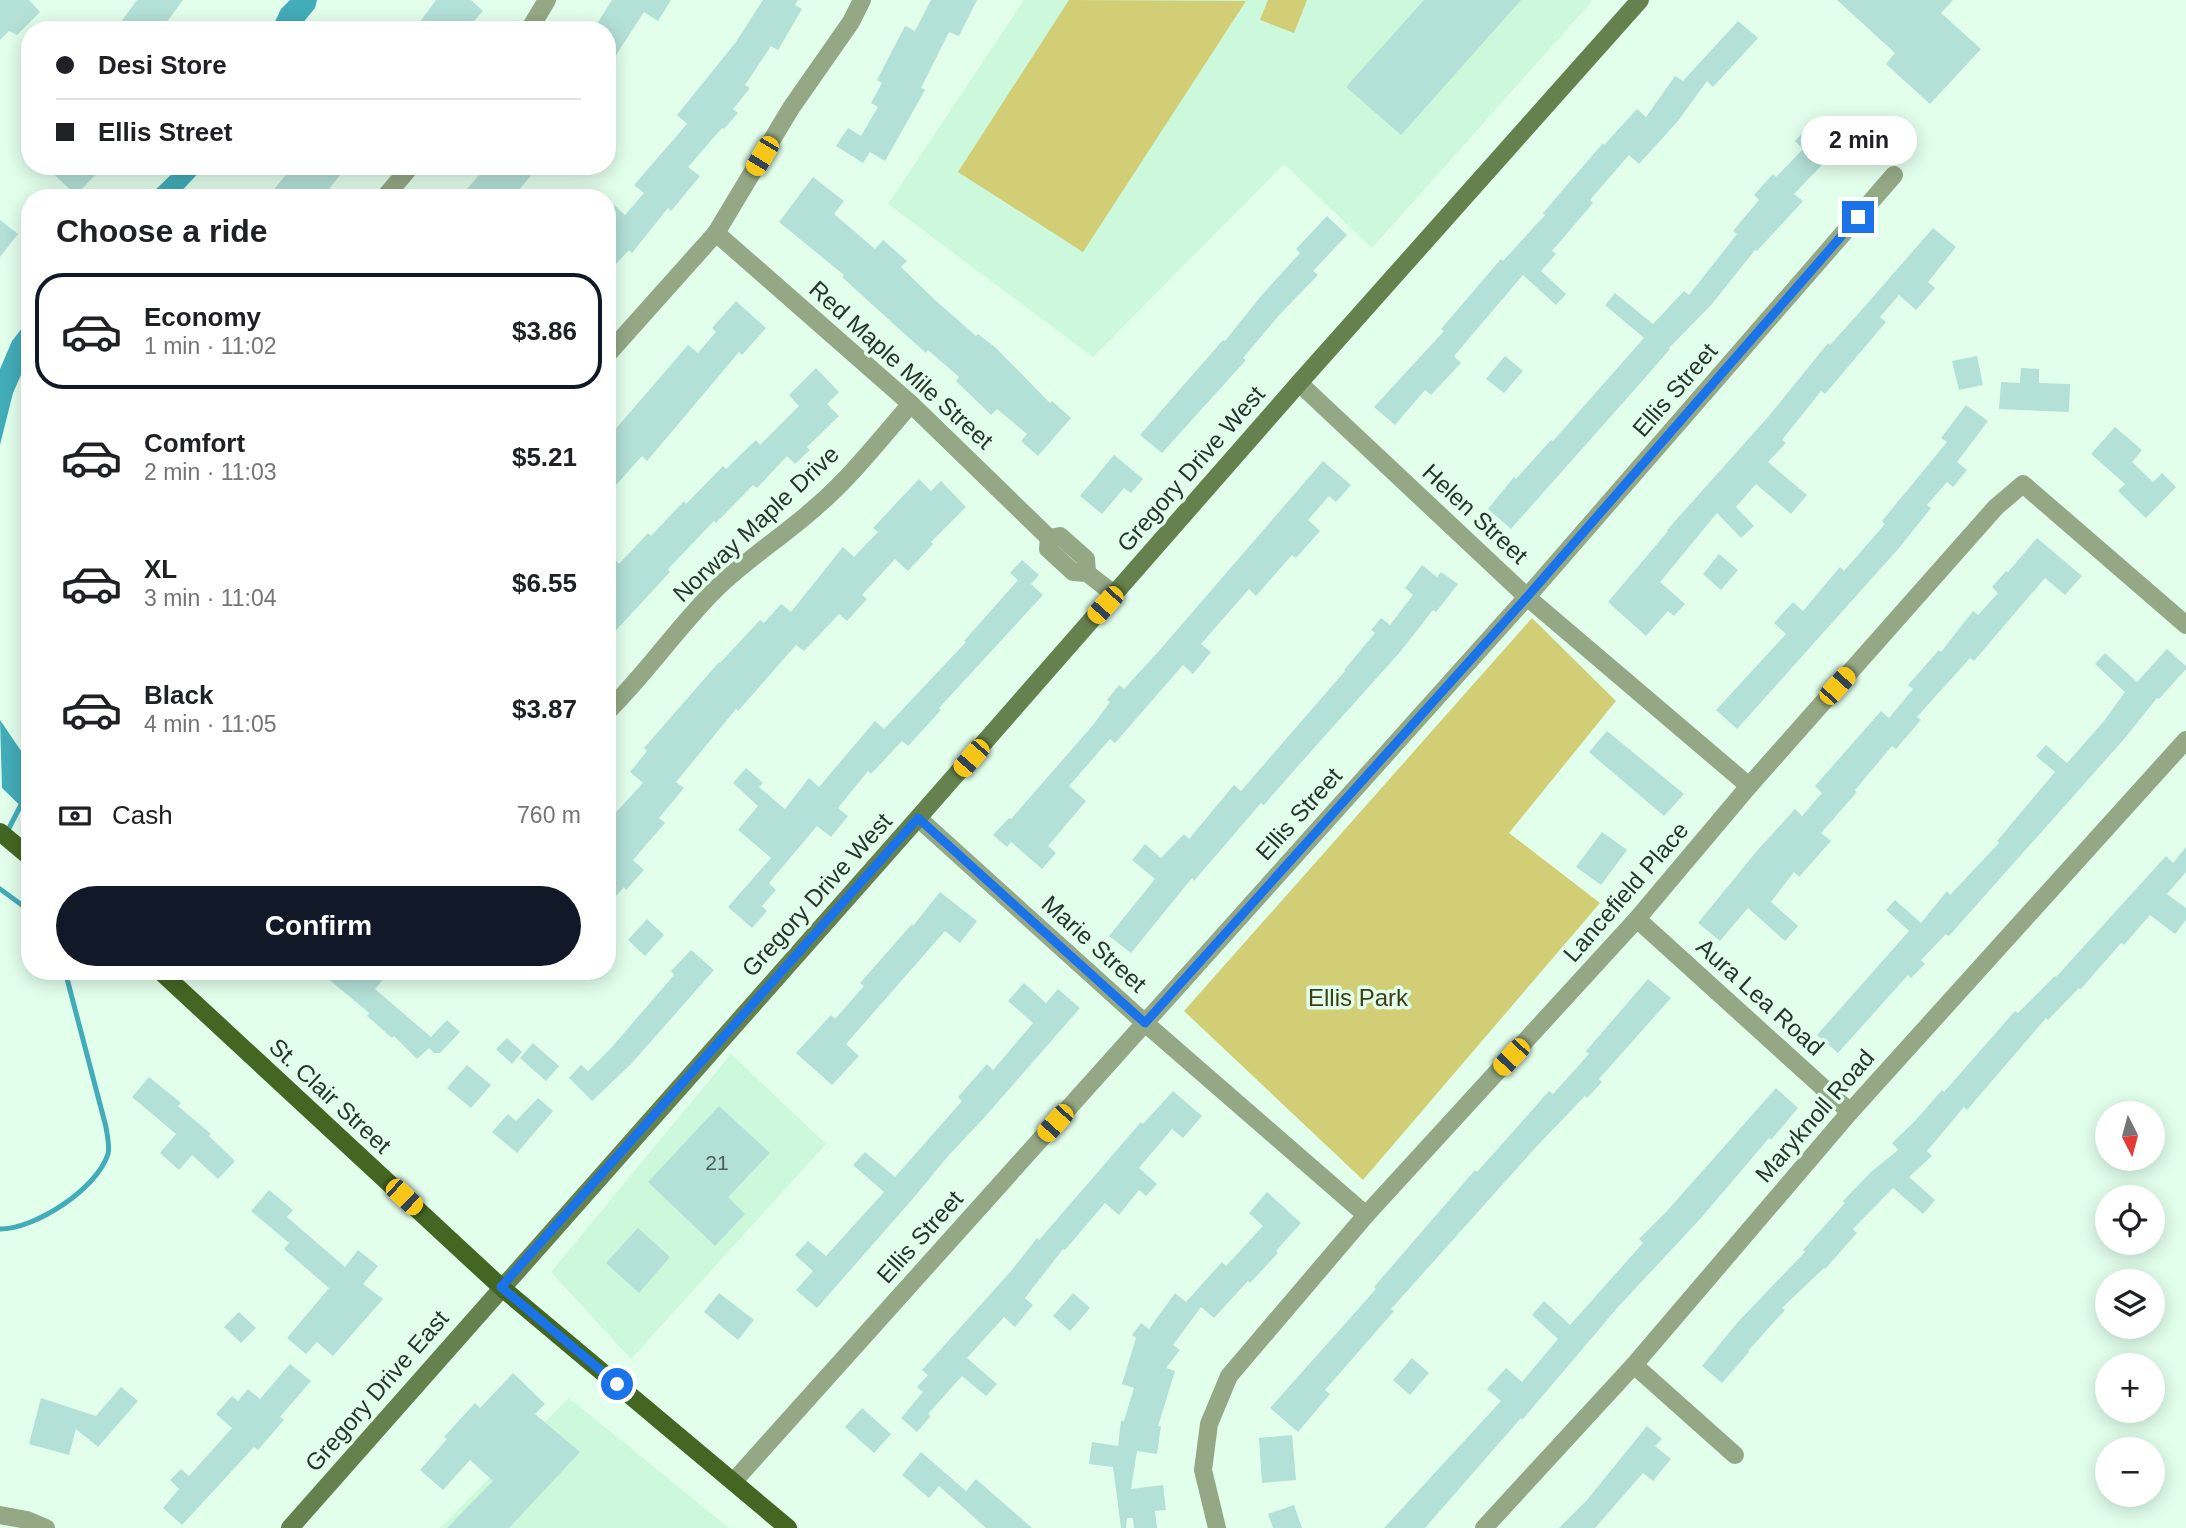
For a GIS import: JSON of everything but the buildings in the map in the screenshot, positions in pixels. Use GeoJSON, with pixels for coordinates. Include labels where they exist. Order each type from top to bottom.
{"type":"FeatureCollection","features":[{"type":"Feature","properties":{"kind":"main road"},"geometry":{"type":"LineString","coordinates":[[0,832],[21,850]]}},
{"type":"Feature","properties":{"kind":"main road","name":"St. Clair Street"},"geometry":{"type":"LineString","coordinates":[[170,980],[501,1287],[788,1528]]}},
{"type":"Feature","properties":{"kind":"street"},"geometry":{"type":"LineString","coordinates":[[534,21],[547,0]]}},
{"type":"Feature","properties":{"kind":"street"},"geometry":{"type":"LineString","coordinates":[[616,345],[716,233],[791,108],[851,22],[862,0]]}},
{"type":"Feature","properties":{"kind":"street","name":"Gregory Drive West"},"geometry":{"type":"LineString","coordinates":[[501,1287],[1640,0]]}},
{"type":"Feature","properties":{"kind":"street"},"geometry":{"type":"LineString","coordinates":[[392,189],[403,175]]}},
{"type":"Feature","properties":{"kind":"street","name":"Ellis Street"},"geometry":{"type":"LineString","coordinates":[[734,1481],[1527,597],[1894,175]]}},
{"type":"Feature","properties":{"kind":"street","name":"Red Maple Mile Street"},"geometry":{"type":"LineString","coordinates":[[716,233],[911,404],[1049,538],[1048,549],[1073,572],[1087,573],[1114,594]]}},
{"type":"Feature","properties":{"kind":"street","name":"Helen Street"},"geometry":{"type":"LineString","coordinates":[[1299,383],[1527,597],[1749,786]]}},
{"type":"Feature","properties":{"kind":"street","name":"Norway Maple Drive"},"geometry":{"type":"LineString","coordinates":[[616,702],[717,587],[828,497],[911,404]]}},
{"type":"Feature","properties":{"kind":"street","name":"Lancefield Place"},"geometry":{"type":"LineString","coordinates":[[1217,1528],[1203,1470],[1209,1424],[1229,1376],[1366,1215],[1637,919],[1749,786],[1996,507],[2024,484],[2186,625]]}},
{"type":"Feature","properties":{"kind":"street","name":"Maryknoll Road"},"geometry":{"type":"LineString","coordinates":[[1484,1528],[1633,1365],[1850,1112],[2186,740]]}},
{"type":"Feature","properties":{"kind":"street","name":"Marie Street"},"geometry":{"type":"LineString","coordinates":[[918,818],[1145,1023],[1366,1215]]}},
{"type":"Feature","properties":{"kind":"street","name":"Aura Lea Road"},"geometry":{"type":"LineString","coordinates":[[1637,919],[1850,1112]]}},
{"type":"Feature","properties":{"kind":"street","name":"Gregory Drive East"},"geometry":{"type":"LineString","coordinates":[[289,1528],[501,1287]]}},
{"type":"Feature","properties":{"kind":"street"},"geometry":{"type":"LineString","coordinates":[[1633,1365],[1735,1455]]}},
{"type":"Feature","properties":{"kind":"street"},"geometry":{"type":"LineString","coordinates":[[0,1515],[27,1520],[46,1528]]}},
{"type":"Feature","properties":{"kind":"shaded area"},"geometry":{"type":"Polygon","coordinates":[[[1024,0],[1593,0],[1372,248],[1284,164],[1093,357],[888,204],[1024,0]]]}},
{"type":"Feature","properties":{"kind":"shaded area"},"geometry":{"type":"Polygon","coordinates":[[[731,1054],[826,1144],[631,1359],[551,1272],[731,1054]]]}},
{"type":"Feature","properties":{"kind":"shaded area"},"geometry":{"type":"Polygon","coordinates":[[[569,1398],[729,1528],[440,1528],[569,1398]]]}},
{"type":"Feature","properties":{"kind":"green space"},"geometry":{"type":"Polygon","coordinates":[[[1069,0],[1246,1],[1083,252],[958,172],[1069,0]]]}},
{"type":"Feature","properties":{"kind":"green space"},"geometry":{"type":"Polygon","coordinates":[[[1268,0],[1307,0],[1294,33],[1260,20],[1268,0]]]}},
{"type":"Feature","properties":{"kind":"green space","name":"Ellis Park"},"geometry":{"type":"Polygon","coordinates":[[[1532,618],[1616,701],[1509,833],[1600,903],[1363,1180],[1184,1011],[1532,618]]]}},
{"type":"Feature","properties":{"kind":"water"},"geometry":{"type":"Polygon","coordinates":[[[290,0],[317,0],[315,8],[304,21],[275,21],[281,9],[290,0]]]}},
{"type":"Feature","properties":{"kind":"water"},"geometry":{"type":"Polygon","coordinates":[[[171,175],[197,175],[183,189],[156,189],[171,175]]]}},
{"type":"Feature","properties":{"kind":"water"},"geometry":{"type":"Polygon","coordinates":[[[21,330],[21,375],[13,393],[0,445],[0,369],[12,341],[21,330]]]}},
{"type":"Feature","properties":{"kind":"water"},"geometry":{"type":"Polygon","coordinates":[[[0,720],[21,751],[21,806],[2,788],[0,720]]]}},
{"type":"Feature","properties":{"kind":"waterway"},"geometry":{"type":"LineString","coordinates":[[6,834],[21,805]]}},
{"type":"Feature","properties":{"kind":"waterway"},"geometry":{"type":"LineString","coordinates":[[0,889],[21,904]]}},
{"type":"Feature","properties":{"kind":"waterway"},"geometry":{"type":"LineString","coordinates":[[0,1229],[30,1222],[63,1205],[91,1180],[108,1154],[106,1127],[67,980]]}},
{"type":"Feature","properties":{"kind":"route"},"geometry":{"type":"LineString","coordinates":[[617,1384],[501,1287],[918,818],[1145,1023],[1527,597],[1858,217]]}}]}
